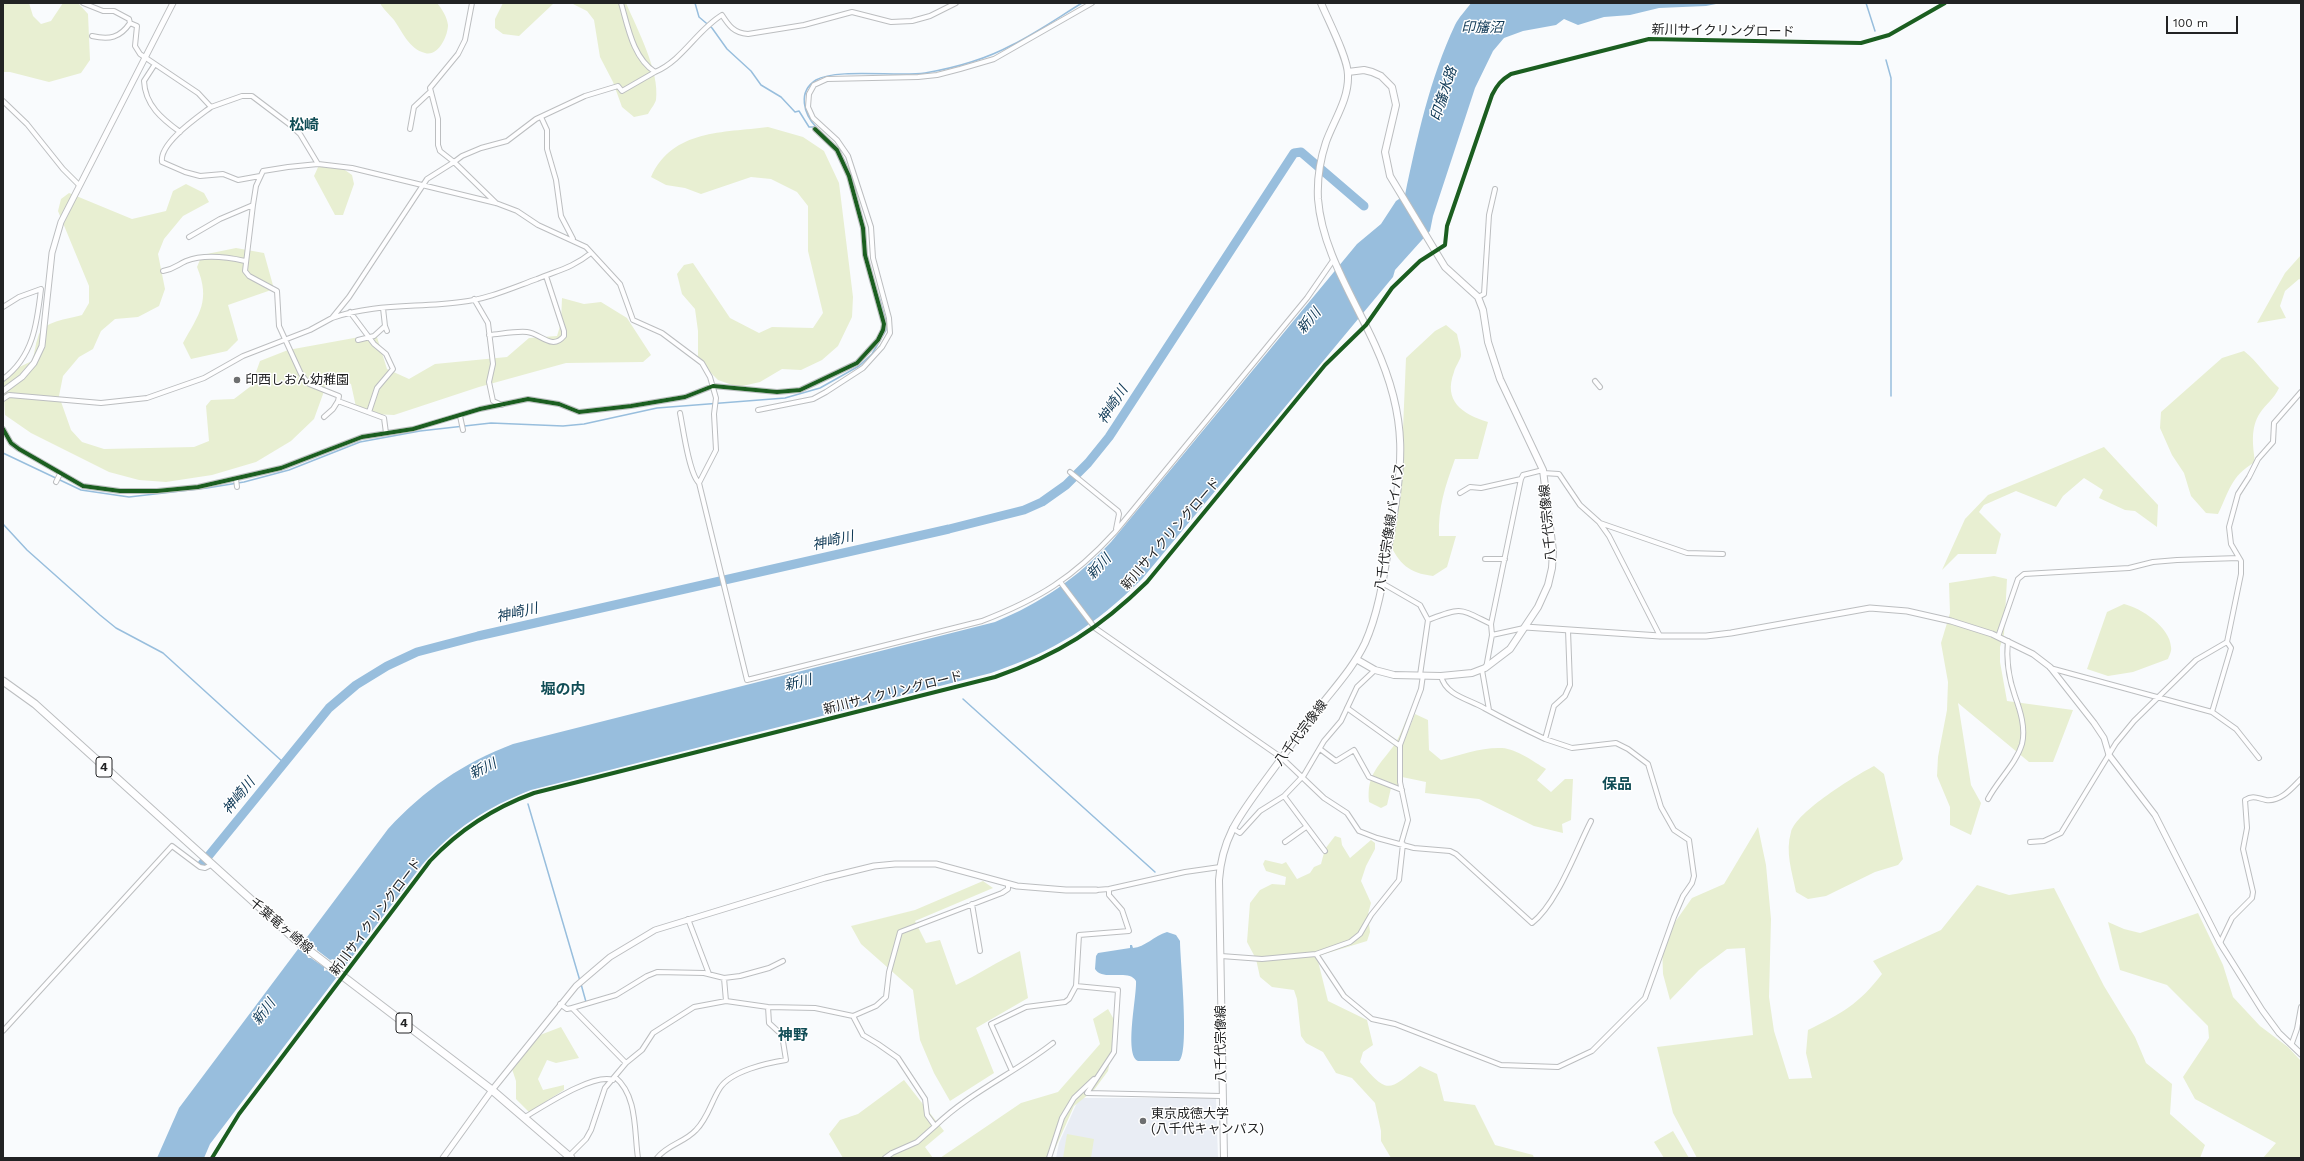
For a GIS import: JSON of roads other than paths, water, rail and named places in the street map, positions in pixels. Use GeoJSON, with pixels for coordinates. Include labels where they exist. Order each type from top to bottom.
{"type":"FeatureCollection","features":[{"type":"Feature","properties":{"kind":"main road"},"geometry":{"type":"LineString","coordinates":[[1321,3],[1348,72],[1347,88],[1322,159],[1318,175],[1320,213],[1323,229],[1334,259]]}},
{"type":"Feature","properties":{"kind":"main road","name":"八千代宗像線"},"geometry":{"type":"LineString","coordinates":[[1224,1158],[1220,867],[1231,828],[1356,659],[1375,670],[1394,675],[1441,676],[1472,673],[1484,669],[1510,648],[1525,627],[1538,607],[1548,585],[1552,568],[1553,551],[1543,472],[1500,379],[1488,342],[1484,310],[1478,297],[1452,275],[1433,249],[1390,176],[1385,152],[1396,105],[1392,88],[1381,76],[1372,72],[1364,70],[1348,72]]}},
{"type":"Feature","properties":{"kind":"main road","name":"八千代宗像線バイパス"},"geometry":{"type":"LineString","coordinates":[[1334,259],[1366,325],[1391,385],[1398,411],[1402,445],[1399,486],[1382,583],[1372,625],[1356,659]]}},
{"type":"Feature","properties":{"kind":"main road","name":"千葉竜ヶ崎線"},"geometry":{"type":"LineString","coordinates":[[3,681],[35,704],[299,943],[492,1090],[525,1117],[569,1157]]}},
{"type":"Feature","properties":{"kind":"street"},"geometry":{"type":"LineString","coordinates":[[83,3],[102,11],[114,11],[129,19],[130,23],[136,26],[135,46],[137,51],[198,93],[211,107]]}},
{"type":"Feature","properties":{"kind":"street"},"geometry":{"type":"LineString","coordinates":[[3,391],[22,377],[34,363],[42,346],[56,236],[67,207],[173,3]]}},
{"type":"Feature","properties":{"kind":"street"},"geometry":{"type":"LineString","coordinates":[[472,3],[463,44],[458,54],[435,80],[430,88],[430,92],[438,119],[438,145],[440,151],[454,162],[496,203]]}},
{"type":"Feature","properties":{"kind":"street"},"geometry":{"type":"LineString","coordinates":[[621,3],[632,43],[647,67],[655,72]]}},
{"type":"Feature","properties":{"kind":"street"},"geometry":{"type":"LineString","coordinates":[[332,318],[392,234],[422,185],[432,175],[462,156],[481,148],[506,142],[541,117],[610,86],[618,86],[622,91],[679,56],[710,24],[722,15],[733,30],[739,34],[748,34],[785,26],[804,25],[852,12],[891,22],[912,21],[930,16],[956,3]]}},
{"type":"Feature","properties":{"kind":"street"},"geometry":{"type":"LineString","coordinates":[[3,429],[11,443],[60,474],[83,486],[120,491],[157,491],[236,479],[281,468],[355,440],[413,429],[480,409],[502,406],[528,399],[559,404],[579,412],[595,411],[685,397],[713,386],[777,392],[800,390],[857,363],[878,340],[887,325],[873,258],[871,227],[855,175],[843,148],[810,112],[807,100],[814,85],[823,80],[937,76],[994,59],[1092,3]]}},
{"type":"Feature","properties":{"kind":"street"},"geometry":{"type":"LineString","coordinates":[[92,36],[106,38],[118,36],[130,23]]}},
{"type":"Feature","properties":{"kind":"street"},"geometry":{"type":"LineString","coordinates":[[155,64],[144,81],[147,97],[152,107],[180,132]]}},
{"type":"Feature","properties":{"kind":"street"},"geometry":{"type":"LineString","coordinates":[[410,129],[414,107],[430,92]]}},
{"type":"Feature","properties":{"kind":"street"},"geometry":{"type":"LineString","coordinates":[[260,176],[238,180],[223,174],[200,176],[162,162],[164,152],[180,132],[211,107],[242,96],[252,96],[290,124],[300,134],[318,164]]}},
{"type":"Feature","properties":{"kind":"street"},"geometry":{"type":"LineString","coordinates":[[3,101],[27,124],[63,169],[79,185]]}},
{"type":"Feature","properties":{"kind":"street"},"geometry":{"type":"LineString","coordinates":[[541,117],[547,130],[547,149],[556,180],[561,216],[573,239]]}},
{"type":"Feature","properties":{"kind":"street"},"geometry":{"type":"LineString","coordinates":[[758,410],[813,399],[852,377],[863,368],[882,347],[890,333],[865,255],[863,228],[849,176],[837,150],[815,129]]}},
{"type":"Feature","properties":{"kind":"street"},"geometry":{"type":"LineString","coordinates":[[324,417],[333,409],[339,396],[309,384],[305,380],[284,340],[279,326],[278,294],[249,276],[245,271],[245,261],[256,186],[263,171],[271,169],[318,164],[352,168],[496,203],[517,211],[538,225],[573,239],[586,247],[620,284],[633,320],[662,333],[702,363],[713,386],[716,398],[714,414],[716,450],[699,482]]}},
{"type":"Feature","properties":{"kind":"street"},"geometry":{"type":"LineString","coordinates":[[1478,297],[1484,294],[1489,215],[1495,189]]}},
{"type":"Feature","properties":{"kind":"street"},"geometry":{"type":"LineString","coordinates":[[189,237],[220,219],[253,205]]}},
{"type":"Feature","properties":{"kind":"street"},"geometry":{"type":"LineString","coordinates":[[3,399],[10,395],[101,403],[147,398],[204,378],[243,356],[310,330],[332,318],[350,312],[474,299],[505,292],[566,270],[592,253]]}},
{"type":"Feature","properties":{"kind":"street"},"geometry":{"type":"LineString","coordinates":[[164,271],[178,268],[186,261],[210,256],[245,261]]}},
{"type":"Feature","properties":{"kind":"street"},"geometry":{"type":"LineString","coordinates":[[680,413],[692,467],[696,480],[699,482],[726,588],[747,680],[982,621],[1019,607],[1061,583],[1093,556],[1115,532],[1307,298],[1334,259]]}},
{"type":"Feature","properties":{"kind":"street"},"geometry":{"type":"LineString","coordinates":[[489,335],[529,332],[549,342],[562,340],[564,331],[546,276]]}},
{"type":"Feature","properties":{"kind":"street"},"geometry":{"type":"LineString","coordinates":[[3,307],[19,297],[41,289],[36,326],[29,348],[21,362],[3,379]]}},
{"type":"Feature","properties":{"kind":"street"},"geometry":{"type":"LineString","coordinates":[[474,299],[485,316],[489,335],[493,364],[490,375],[490,394],[493,401],[502,406]]}},
{"type":"Feature","properties":{"kind":"street"},"geometry":{"type":"LineString","coordinates":[[383,308],[387,331]]}},
{"type":"Feature","properties":{"kind":"street"},"geometry":{"type":"LineString","coordinates":[[350,312],[368,337],[386,354],[393,369],[378,388],[369,412]]}},
{"type":"Feature","properties":{"kind":"street"},"geometry":{"type":"LineString","coordinates":[[358,340],[379,333],[385,326]]}},
{"type":"Feature","properties":{"kind":"street"},"geometry":{"type":"LineString","coordinates":[[1595,381],[1600,387]]}},
{"type":"Feature","properties":{"kind":"street"},"geometry":{"type":"LineString","coordinates":[[2212,712],[2231,648],[2227,642],[2241,574],[2239,558],[2231,544],[2229,527],[2238,494],[2250,477],[2258,459],[2273,442],[2274,423],[2301,392]]}},
{"type":"Feature","properties":{"kind":"street"},"geometry":{"type":"LineString","coordinates":[[338,401],[384,418],[386,433]]}},
{"type":"Feature","properties":{"kind":"street"},"geometry":{"type":"LineString","coordinates":[[460,416],[463,430]]}},
{"type":"Feature","properties":{"kind":"street"},"geometry":{"type":"LineString","coordinates":[[1070,472],[1118,511],[1119,514],[1115,532]]}},
{"type":"Feature","properties":{"kind":"street"},"geometry":{"type":"LineString","coordinates":[[1489,710],[1484,669],[1523,475],[1543,472],[1559,474],[1580,505],[1599,522],[1630,575],[1660,636]]}},
{"type":"Feature","properties":{"kind":"street"},"geometry":{"type":"LineString","coordinates":[[56,482],[60,474]]}},
{"type":"Feature","properties":{"kind":"street"},"geometry":{"type":"LineString","coordinates":[[236,479],[237,487]]}},
{"type":"Feature","properties":{"kind":"street"},"geometry":{"type":"LineString","coordinates":[[1460,493],[1470,487],[1480,488],[1521,479]]}},
{"type":"Feature","properties":{"kind":"street"},"geometry":{"type":"LineString","coordinates":[[1599,522],[1687,553],[1723,554]]}},
{"type":"Feature","properties":{"kind":"street"},"geometry":{"type":"LineString","coordinates":[[1998,637],[2018,579],[2024,574],[2129,568],[2153,562],[2177,560],[2239,558]]}},
{"type":"Feature","properties":{"kind":"street"},"geometry":{"type":"LineString","coordinates":[[1486,559],[1505,559]]}},
{"type":"Feature","properties":{"kind":"street"},"geometry":{"type":"LineString","coordinates":[[1061,583],[1094,626],[1282,758],[1324,798],[1347,813],[1359,831],[1377,838],[1414,848],[1450,851],[1456,854],[1532,923],[1540,917],[1552,900],[1591,821]]}},
{"type":"Feature","properties":{"kind":"street"},"geometry":{"type":"LineString","coordinates":[[1221,956],[1262,959],[1316,954],[1350,942],[1360,934],[1371,915],[1399,880],[1402,844],[1408,820],[1402,790],[1400,746],[1421,689],[1421,675],[1428,620],[1420,605],[1382,583]]}},
{"type":"Feature","properties":{"kind":"street"},"geometry":{"type":"LineString","coordinates":[[1492,635],[1525,627],[1660,636],[1731,633],[1870,608],[1932,616],[2008,641],[2033,654],[2050,668],[2094,723],[2104,738],[2109,755],[2155,815],[2220,943],[2262,1010],[2279,1033],[2292,1043],[2301,1054]]}},
{"type":"Feature","properties":{"kind":"street"},"geometry":{"type":"LineString","coordinates":[[1428,620],[1457,610],[1464,611],[1492,624]]}},
{"type":"Feature","properties":{"kind":"street"},"geometry":{"type":"LineString","coordinates":[[1545,739],[1554,706],[1565,696],[1570,685],[1568,630]]}},
{"type":"Feature","properties":{"kind":"street"},"geometry":{"type":"LineString","coordinates":[[1988,798],[2011,765],[2022,743],[2023,729],[2019,703],[2015,696],[2007,657],[2008,641]]}},
{"type":"Feature","properties":{"kind":"street"},"geometry":{"type":"LineString","coordinates":[[2030,842],[2044,842],[2061,833],[2109,755],[2134,721],[2196,660],[2227,642]]}},
{"type":"Feature","properties":{"kind":"street"},"geometry":{"type":"LineString","coordinates":[[2050,668],[2212,712],[2236,729],[2259,758]]}},
{"type":"Feature","properties":{"kind":"street"},"geometry":{"type":"LineString","coordinates":[[1231,828],[1240,834],[1260,811],[1284,796],[1302,777],[1320,749],[1341,721],[1357,687],[1375,670]]}},
{"type":"Feature","properties":{"kind":"street"},"geometry":{"type":"LineString","coordinates":[[1316,954],[1344,996],[1372,1019],[1395,1024],[1501,1065],[1558,1067],[1592,1051],[1645,998],[1674,917],[1683,896],[1692,883],[1694,876],[1689,840],[1674,830],[1661,807],[1648,764],[1628,749],[1616,743],[1572,748],[1545,739],[1457,695],[1443,683],[1441,676]]}},
{"type":"Feature","properties":{"kind":"street"},"geometry":{"type":"LineString","coordinates":[[1347,708],[1400,746]]}},
{"type":"Feature","properties":{"kind":"street"},"geometry":{"type":"LineString","coordinates":[[1320,749],[1336,761],[1354,750],[1369,777],[1402,790]]}},
{"type":"Feature","properties":{"kind":"street"},"geometry":{"type":"LineString","coordinates":[[2220,943],[2232,918],[2252,898],[2253,892],[2243,849],[2247,828],[2245,800],[2254,796],[2266,800],[2277,798],[2290,791],[2301,779]]}},
{"type":"Feature","properties":{"kind":"street"},"geometry":{"type":"LineString","coordinates":[[1284,796],[1325,851]]}},
{"type":"Feature","properties":{"kind":"street"},"geometry":{"type":"LineString","coordinates":[[1285,842],[1306,827]]}},
{"type":"Feature","properties":{"kind":"street"},"geometry":{"type":"LineString","coordinates":[[3,1031],[172,846],[200,867],[205,868],[207,861]]}},
{"type":"Feature","properties":{"kind":"street"},"geometry":{"type":"LineString","coordinates":[[443,1158],[492,1090],[560,1004],[592,971],[615,954],[655,930],[825,878],[874,866],[895,864],[936,864],[1008,884],[1035,889],[1096,890],[1109,889],[1185,872],[1220,867]]}},
{"type":"Feature","properties":{"kind":"street"},"geometry":{"type":"LineString","coordinates":[[569,1157],[586,1139],[591,1130],[601,1096],[626,1063],[642,1050],[653,1033],[694,1007],[726,1001],[768,1007],[815,1008],[853,1016],[876,1006],[886,997],[889,972],[900,932],[1002,892],[1008,889],[1008,884]]}},
{"type":"Feature","properties":{"kind":"street"},"geometry":{"type":"LineString","coordinates":[[1012,1071],[991,1024],[1026,1008],[1065,1002],[1069,999],[1076,986],[1079,935],[1129,931],[1122,910],[1108,895],[1109,889]]}},
{"type":"Feature","properties":{"kind":"street"},"geometry":{"type":"LineString","coordinates":[[972,904],[980,951]]}},
{"type":"Feature","properties":{"kind":"street"},"geometry":{"type":"LineString","coordinates":[[688,919],[709,974]]}},
{"type":"Feature","properties":{"kind":"street"},"geometry":{"type":"LineString","coordinates":[[560,1004],[567,1009],[616,994],[646,976],[657,972],[709,974],[724,978],[740,976],[762,970],[783,961]]}},
{"type":"Feature","properties":{"kind":"street"},"geometry":{"type":"LineString","coordinates":[[724,978],[726,1001]]}},
{"type":"Feature","properties":{"kind":"street"},"geometry":{"type":"LineString","coordinates":[[1076,986],[1118,990],[1114,1052],[1087,1093],[1222,1096]]}},
{"type":"Feature","properties":{"kind":"street"},"geometry":{"type":"LineString","coordinates":[[2292,1043],[2297,1029],[2301,1006]]}},
{"type":"Feature","properties":{"kind":"street"},"geometry":{"type":"LineString","coordinates":[[658,1158],[665,1149],[688,1139],[706,1119],[719,1088],[729,1079],[762,1064],[786,1060],[784,1040],[782,1035],[769,1023],[768,1007]]}},
{"type":"Feature","properties":{"kind":"street"},"geometry":{"type":"LineString","coordinates":[[572,1008],[626,1063]]}},
{"type":"Feature","properties":{"kind":"street"},"geometry":{"type":"LineString","coordinates":[[853,1016],[863,1035],[898,1058],[925,1099],[927,1115],[935,1126]]}},
{"type":"Feature","properties":{"kind":"street"},"geometry":{"type":"LineString","coordinates":[[885,1158],[892,1153],[917,1142],[966,1100],[1034,1058],[1053,1043]]}},
{"type":"Feature","properties":{"kind":"street"},"geometry":{"type":"LineString","coordinates":[[1049,1158],[1066,1111],[1074,1098],[1098,1076]]}},
{"type":"Feature","properties":{"kind":"street"},"geometry":{"type":"LineString","coordinates":[[525,1117],[572,1090],[600,1079],[614,1078],[620,1081],[634,1112],[638,1158]]}},
{"type":"Feature","properties":{"kind":"water"},"geometry":{"type":"Polygon","coordinates":[[[1471,3],[1721,3],[1706,6],[1659,8],[1630,15],[1604,17],[1578,25],[1564,19],[1556,25],[1523,31],[1504,38],[1493,51],[1475,88],[1433,216],[1430,231],[1395,270],[1393,277],[1142,579],[1090,624],[1035,656],[991,673],[531,790],[485,812],[446,840],[422,865],[210,1144],[204,1158],[157,1158],[179,1108],[388,829],[416,802],[445,779],[477,760],[513,744],[995,622],[1028,607],[1043,598],[1085,567],[1111,542],[1357,244],[1381,224],[1396,201],[1405,195],[1425,108],[1438,66],[1455,25],[1471,3]]]}},
{"type":"Feature","properties":{"kind":"water"},"geometry":{"type":"Polygon","coordinates":[[[1167,932],[1176,935],[1180,941],[1184,1005],[1184,1042],[1182,1055],[1179,1061],[1138,1061],[1134,1056],[1131,1037],[1136,981],[1133,977],[1128,975],[1104,975],[1099,973],[1095,969],[1096,956],[1098,953],[1130,948],[1130,945],[1132,945],[1133,948],[1146,944],[1167,932]]]}},
{"type":"Feature","properties":{"kind":"waterway"},"geometry":{"type":"LineString","coordinates":[[695,3],[699,17],[712,28],[727,49],[751,71],[761,85],[781,97],[795,112],[799,111],[809,127],[815,127]]}},
{"type":"Feature","properties":{"kind":"waterway"},"geometry":{"type":"LineString","coordinates":[[816,127],[808,116],[804,103],[806,91],[816,80],[825,76],[838,74],[914,74],[958,66],[992,55],[1012,45],[1082,3]]}},
{"type":"Feature","properties":{"kind":"waterway"},"geometry":{"type":"LineString","coordinates":[[1866,3],[1875,31]]}},
{"type":"Feature","properties":{"kind":"waterway"},"geometry":{"type":"LineString","coordinates":[[1886,60],[1891,78],[1891,396]]}},
{"type":"Feature","properties":{"kind":"waterway"},"geometry":{"type":"LineString","coordinates":[[826,137],[836,147]]}},
{"type":"Feature","properties":{"kind":"waterway","name":"神崎川"},"geometry":{"type":"LineString","coordinates":[[202,864],[329,708],[356,685],[387,666],[417,652],[478,636],[949,529],[1024,510],[1042,502],[1066,485],[1088,463],[1109,437],[1294,153],[1301,152],[1364,206]]}},
{"type":"Feature","properties":{"kind":"waterway"},"geometry":{"type":"LineString","coordinates":[[840,153],[846,164]]}},
{"type":"Feature","properties":{"kind":"waterway"},"geometry":{"type":"LineString","coordinates":[[3,453],[81,490],[129,497],[244,482],[289,470],[360,442],[420,431],[491,423],[563,426],[584,424],[657,408],[785,398],[820,388],[859,366],[872,354],[886,330],[886,322],[879,297]]}},
{"type":"Feature","properties":{"kind":"waterway"},"geometry":{"type":"LineString","coordinates":[[3,524],[27,550],[100,615],[116,628],[163,653],[284,763]]}},
{"type":"Feature","properties":{"kind":"waterway"},"geometry":{"type":"LineString","coordinates":[[963,699],[1155,872]]}},
{"type":"Feature","properties":{"kind":"waterway"},"geometry":{"type":"LineString","coordinates":[[528,804],[580,981]]}},
{"type":"Feature","properties":{"kind":"waterway"},"geometry":{"type":"LineString","coordinates":[[581,984],[586,1002]]}},
{"type":"Feature","properties":{"kind":"place","name":"印西しおん幼稚園"},"geometry":{"type":"Point","coordinates":[237,380]}},
{"type":"Feature","properties":{"kind":"place","name":"東京成徳大学 (八千代キャンパス)"},"geometry":{"type":"Point","coordinates":[1143,1121]}},
{"type":"Feature","properties":{"kind":"district","name":"松崎"},"geometry":{"type":"Point","coordinates":[304,126]}},
{"type":"Feature","properties":{"kind":"district","name":"堀の内"},"geometry":{"type":"Point","coordinates":[563,690]}},
{"type":"Feature","properties":{"kind":"district","name":"保品"},"geometry":{"type":"Point","coordinates":[1617,785]}},
{"type":"Feature","properties":{"kind":"district","name":"神野"},"geometry":{"type":"Point","coordinates":[793,1036]}},
{"type":"Feature","properties":{"kind":"water label","name":"印旛沼"},"geometry":{"type":"Point","coordinates":[1482,28]}},
{"type":"Feature","properties":{"kind":"water label","name":"印旛水路"},"geometry":{"type":"Point","coordinates":[1444,94]}},
{"type":"Feature","properties":{"kind":"water label","name":"新川"},"geometry":{"type":"Point","coordinates":[1309,321]}},
{"type":"Feature","properties":{"kind":"water label","name":"新川"},"geometry":{"type":"Point","coordinates":[1099,567]}},
{"type":"Feature","properties":{"kind":"water label","name":"新川"},"geometry":{"type":"Point","coordinates":[798,683]}},
{"type":"Feature","properties":{"kind":"water label","name":"新川"},"geometry":{"type":"Point","coordinates":[483,769]}},
{"type":"Feature","properties":{"kind":"water label","name":"新川"},"geometry":{"type":"Point","coordinates":[264,1012]}}]}
